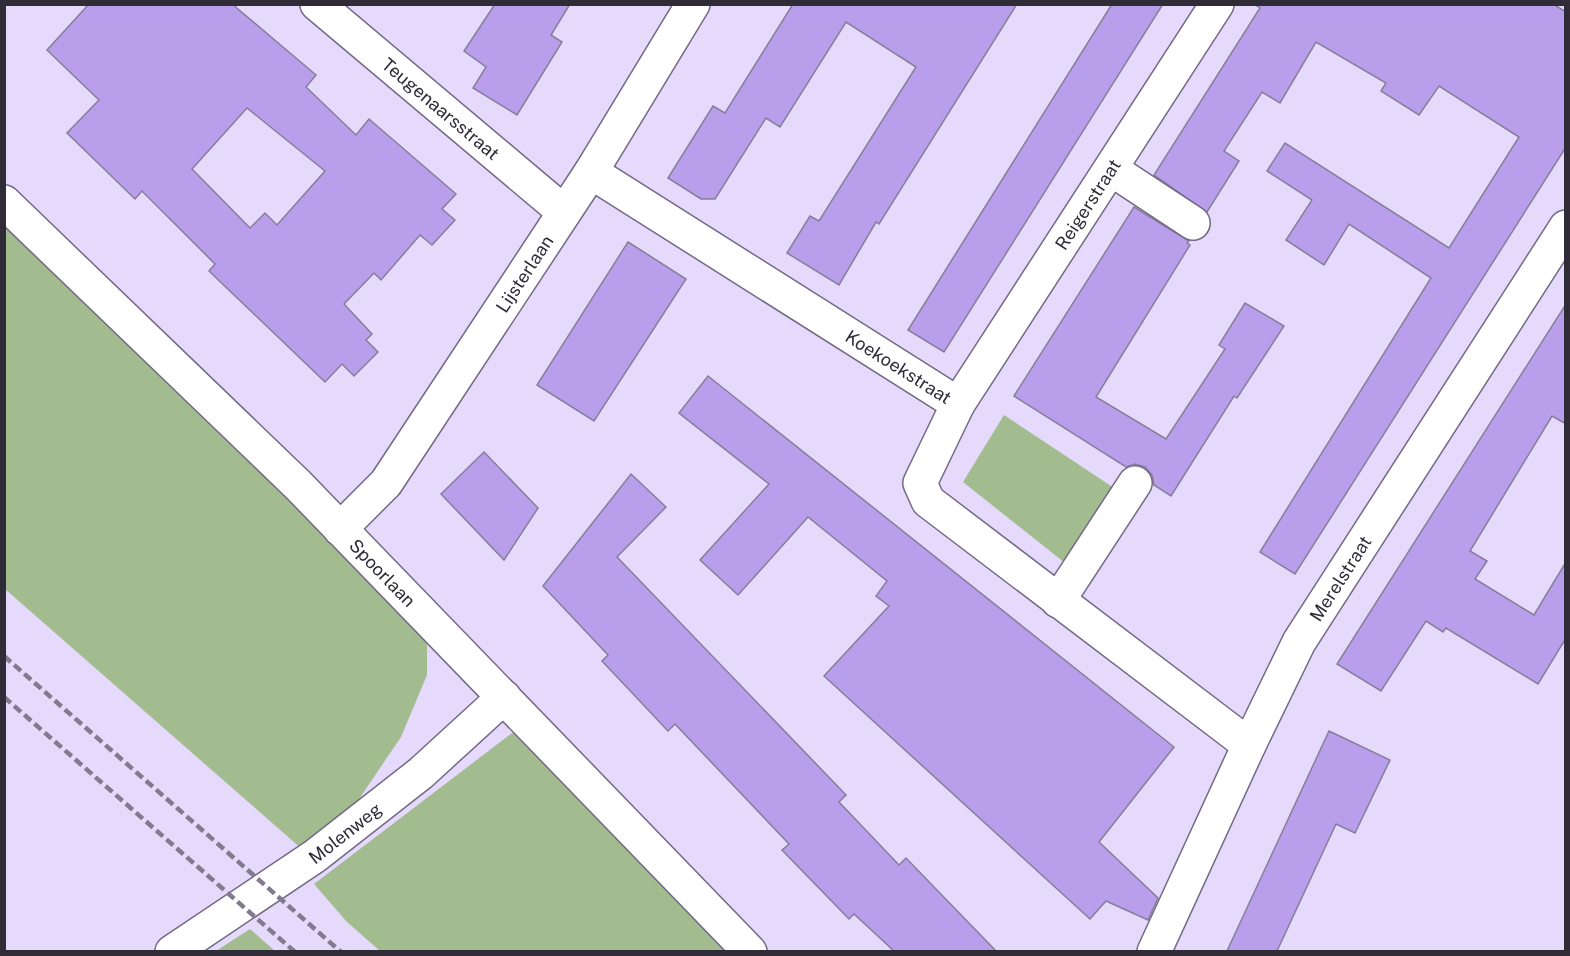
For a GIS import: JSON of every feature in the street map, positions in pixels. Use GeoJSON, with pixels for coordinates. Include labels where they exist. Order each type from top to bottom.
{"type":"FeatureCollection","features":[{"type":"Feature","properties":{"kind":"street","name":"Teugenaarsstraat"},"geometry":{"type":"LineString","coordinates":[[317,4],[564,212]]}},
{"type":"Feature","properties":{"kind":"street","name":"Lijsterlaan"},"geometry":{"type":"LineString","coordinates":[[340,528],[387,483],[591,172],[693,4]]}},
{"type":"Feature","properties":{"kind":"street","name":"Reigerstraat"},"geometry":{"type":"LineString","coordinates":[[958,404],[1217,4]]}},
{"type":"Feature","properties":{"kind":"street"},"geometry":{"type":"LineString","coordinates":[[1111,169],[1193,223]]}},
{"type":"Feature","properties":{"kind":"street","name":"Koekoekstraat"},"geometry":{"type":"LineString","coordinates":[[591,172],[958,404],[927,464],[920,483],[928,501],[1249,745]]}},
{"type":"Feature","properties":{"kind":"street","name":"Spoorlaan"},"geometry":{"type":"LineString","coordinates":[[4,202],[340,528],[750,951]]}},
{"type":"Feature","properties":{"kind":"street","name":"Merelstraat"},"geometry":{"type":"LineString","coordinates":[[1154,951],[1299,642],[1566,227]]}},
{"type":"Feature","properties":{"kind":"street"},"geometry":{"type":"LineString","coordinates":[[1058,601],[1135,483]]}},
{"type":"Feature","properties":{"kind":"street","name":"Molenweg"},"geometry":{"type":"LineString","coordinates":[[172,951],[315,856],[421,773],[504,697]]}},
{"type":"Feature","properties":{"kind":"green space"},"geometry":{"type":"Polygon","coordinates":[[[4,206],[404,608],[427,644],[427,675],[401,737],[359,799],[303,850],[5,589],[4,206]]]}},
{"type":"Feature","properties":{"kind":"green space"},"geometry":{"type":"Polygon","coordinates":[[[1004,415],[1117,490],[1070,567],[963,482],[1004,415]]]}},
{"type":"Feature","properties":{"kind":"green space"},"geometry":{"type":"Polygon","coordinates":[[[520,727],[735,951],[380,951],[347,922],[314,884],[520,727]]]}},
{"type":"Feature","properties":{"kind":"green space"},"geometry":{"type":"Polygon","coordinates":[[[250,929],[275,951],[216,951],[250,929]]]}},
{"type":"Feature","properties":{"kind":"building"},"geometry":{"type":"Polygon","coordinates":[[[89,4],[232,4],[316,75],[306,87],[356,135],[369,119],[456,194],[442,209],[455,220],[432,245],[420,235],[381,280],[374,273],[344,304],[372,334],[366,340],[378,352],[354,376],[342,364],[325,382],[209,271],[215,264],[142,191],[135,199],[67,133],[99,100],[47,50],[89,4]],[[247,108],[192,169],[250,228],[265,213],[277,225],[325,171],[247,108]]]}},
{"type":"Feature","properties":{"kind":"building"},"geometry":{"type":"Polygon","coordinates":[[[495,4],[570,4],[551,35],[562,42],[517,115],[473,88],[486,67],[464,51],[495,4]]]}},
{"type":"Feature","properties":{"kind":"building"},"geometry":{"type":"Polygon","coordinates":[[[793,4],[1017,4],[879,224],[876,222],[839,285],[787,253],[810,216],[819,221],[916,67],[846,22],[780,127],[766,118],[715,199],[701,199],[668,178],[713,106],[725,113],[793,4]]]}},
{"type":"Feature","properties":{"kind":"building"},"geometry":{"type":"Polygon","coordinates":[[[1112,4],[1163,4],[944,352],[908,330],[1112,4]]]}},
{"type":"Feature","properties":{"kind":"building"},"geometry":{"type":"Polygon","coordinates":[[[1254,4],[1553,4],[1566,12],[1566,147],[1295,574],[1260,552],[1431,278],[1349,224],[1324,265],[1286,240],[1312,200],[1267,171],[1285,143],[1449,248],[1519,137],[1439,86],[1419,115],[1381,91],[1386,83],[1316,42],[1280,103],[1262,92],[1224,151],[1239,161],[1207,212],[1154,175],[1260,8],[1254,4]]]}},
{"type":"Feature","properties":{"kind":"building"},"geometry":{"type":"Polygon","coordinates":[[[1134,207],[1189,241],[1187,243],[1190,245],[1096,397],[1166,439],[1225,349],[1219,345],[1245,303],[1284,326],[1237,398],[1234,396],[1171,496],[1154,485],[1152,475],[1145,467],[1135,464],[1126,467],[1014,396],[1134,207]]]}},
{"type":"Feature","properties":{"kind":"building"},"geometry":{"type":"Polygon","coordinates":[[[628,242],[686,279],[594,421],[537,385],[628,242]]]}},
{"type":"Feature","properties":{"kind":"building"},"geometry":{"type":"Polygon","coordinates":[[[1566,304],[1566,424],[1552,416],[1470,551],[1487,561],[1475,579],[1534,615],[1566,562],[1566,638],[1538,684],[1446,628],[1443,632],[1426,621],[1381,691],[1337,664],[1566,304]]]}},
{"type":"Feature","properties":{"kind":"building"},"geometry":{"type":"Polygon","coordinates":[[[708,376],[1174,747],[1099,842],[1158,898],[1148,920],[1106,901],[1090,919],[824,676],[889,606],[876,596],[887,581],[808,517],[738,595],[700,560],[769,484],[679,413],[708,376]]]}},
{"type":"Feature","properties":{"kind":"building"},"geometry":{"type":"Polygon","coordinates":[[[484,452],[538,508],[504,560],[441,494],[484,452]]]}},
{"type":"Feature","properties":{"kind":"building"},"geometry":{"type":"Polygon","coordinates":[[[631,474],[666,507],[617,557],[846,795],[839,802],[899,865],[906,858],[996,951],[894,951],[854,914],[849,919],[782,850],[789,844],[675,724],[668,731],[602,661],[608,655],[543,586],[631,474]]]}},
{"type":"Feature","properties":{"kind":"building"},"geometry":{"type":"Polygon","coordinates":[[[1329,731],[1390,760],[1355,833],[1336,824],[1277,951],[1227,951],[1329,731]]]}},
{"type":"Feature","properties":{"kind":"railway"},"geometry":{"type":"LineString","coordinates":[[4,656],[341,952]]}},
{"type":"Feature","properties":{"kind":"railway"},"geometry":{"type":"LineString","coordinates":[[4,697],[295,952]]}}]}
